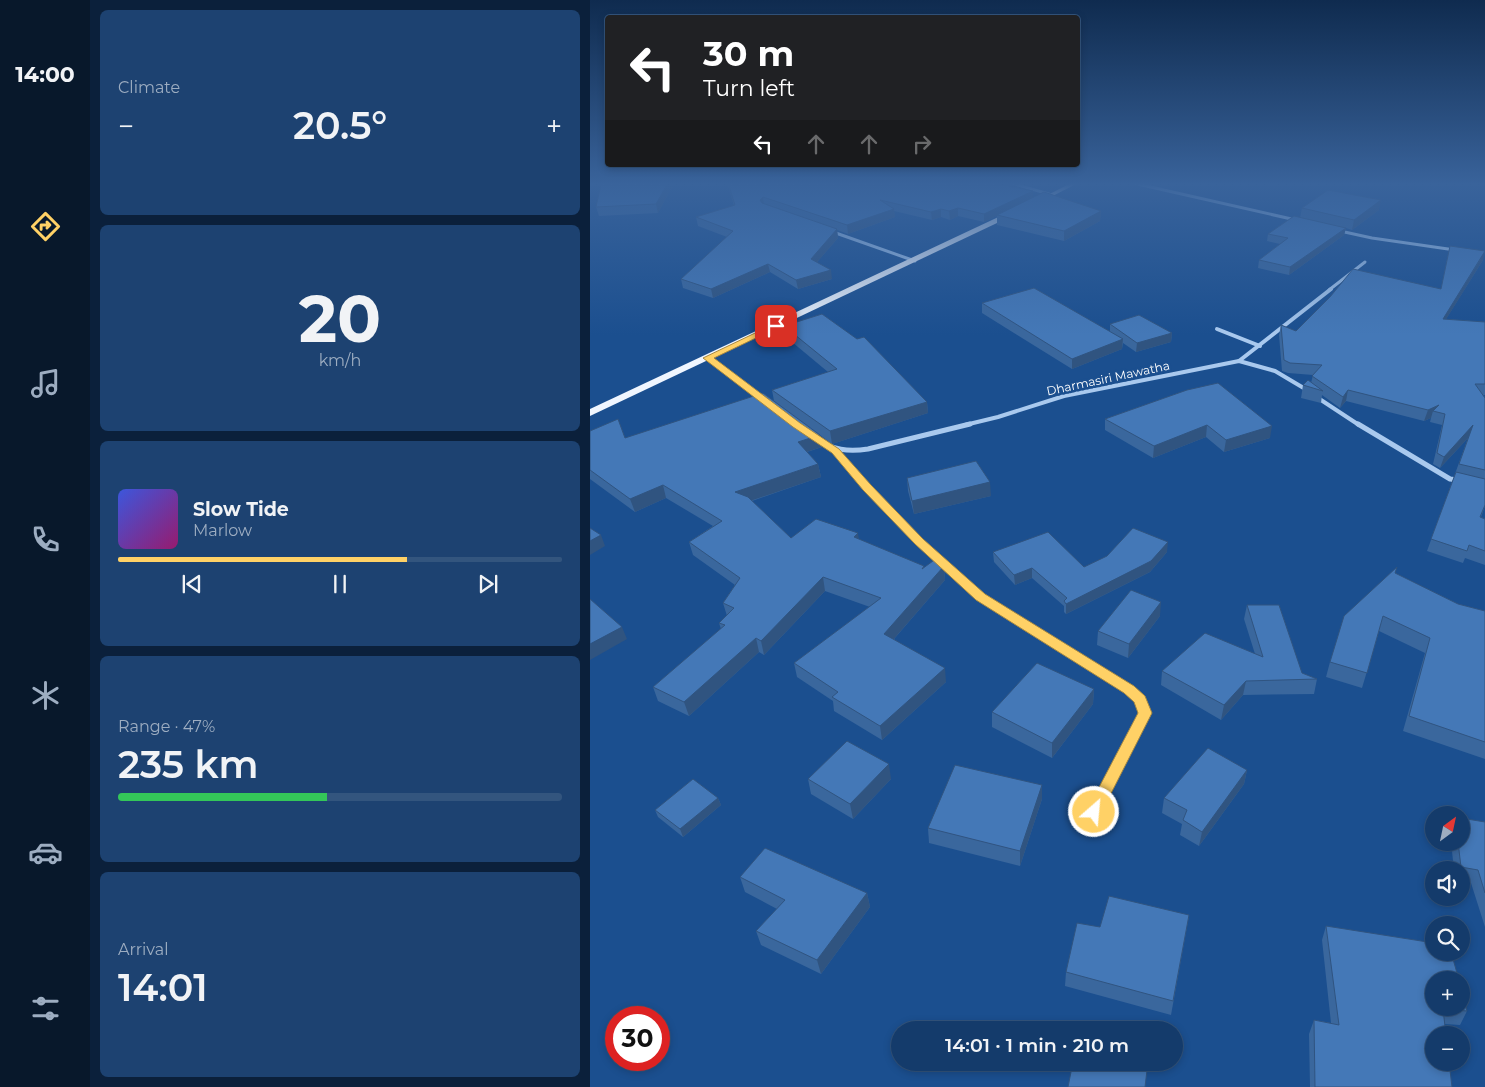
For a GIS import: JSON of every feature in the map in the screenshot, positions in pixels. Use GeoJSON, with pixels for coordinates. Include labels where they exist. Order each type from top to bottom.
{"type":"FeatureCollection","features":[{"type":"Feature","properties":{"kind":"main road"},"geometry":{"type":"LineString","coordinates":[[590,413],[971,234]]}},
{"type":"Feature","properties":{"kind":"street"},"geometry":{"type":"LineString","coordinates":[[838,234],[914,261]]}},
{"type":"Feature","properties":{"kind":"street"},"geometry":{"type":"LineString","coordinates":[[1354,234],[1457,250]]}},
{"type":"Feature","properties":{"kind":"street"},"geometry":{"type":"LineString","coordinates":[[1239,362],[1365,262]]}},
{"type":"Feature","properties":{"kind":"street"},"geometry":{"type":"LineString","coordinates":[[1217,329],[1260,346]]}},
{"type":"Feature","properties":{"kind":"street"},"geometry":{"type":"LineString","coordinates":[[708,358],[767,403]]}},
{"type":"Feature","properties":{"kind":"street","name":"Dharmasiri Mawatha"},"geometry":{"type":"LineString","coordinates":[[835,451],[868,449],[998,417],[1064,396],[1239,362],[1259,364],[1290,377],[1330,407],[1386,442],[1450,478],[1468,482]]}},
{"type":"Feature","properties":{"kind":"street"},"geometry":{"type":"LineString","coordinates":[[810,434],[835,451],[867,488],[919,541],[981,597],[1129,689],[1140,700],[1145,713],[1094,812]]}},
{"type":"Feature","properties":{"kind":"building"},"geometry":{"type":"Polygon","coordinates":[[[730,234],[833,234],[811,259],[831,270],[796,280],[768,264],[711,289],[681,279],[730,234]]]}},
{"type":"Feature","properties":{"kind":"building"},"geometry":{"type":"Polygon","coordinates":[[[1268,234],[1338,234],[1290,267],[1259,260],[1288,238],[1268,234]]]}},
{"type":"Feature","properties":{"kind":"building"},"geometry":{"type":"Polygon","coordinates":[[[1450,246],[1485,251],[1443,319],[1485,322],[1485,384],[1475,384],[1485,398],[1485,470],[1459,464],[1473,425],[1444,457],[1437,453],[1445,414],[1433,411],[1439,405],[1428,410],[1348,390],[1343,397],[1312,376],[1322,365],[1290,363],[1284,360],[1281,325],[1296,331],[1330,297],[1353,269],[1441,289],[1450,246]]]}},
{"type":"Feature","properties":{"kind":"building"},"geometry":{"type":"Polygon","coordinates":[[[1034,288],[1123,339],[1072,359],[982,303],[1034,288]]]}},
{"type":"Feature","properties":{"kind":"building"},"geometry":{"type":"Polygon","coordinates":[[[822,314],[857,339],[864,337],[927,402],[830,431],[772,390],[837,369],[784,326],[822,314]]]}},
{"type":"Feature","properties":{"kind":"building"},"geometry":{"type":"Polygon","coordinates":[[[1139,315],[1172,333],[1137,343],[1110,324],[1139,315]]]}},
{"type":"Feature","properties":{"kind":"building"},"geometry":{"type":"Polygon","coordinates":[[[1308,380],[1323,391],[1303,385],[1308,380]]]}},
{"type":"Feature","properties":{"kind":"building"},"geometry":{"type":"Polygon","coordinates":[[[1218,383],[1272,426],[1226,440],[1207,425],[1154,446],[1105,419],[1187,390],[1218,383]]]}},
{"type":"Feature","properties":{"kind":"building"},"geometry":{"type":"Polygon","coordinates":[[[763,393],[820,435],[798,442],[818,464],[735,492],[748,497],[791,538],[816,519],[858,533],[854,537],[924,566],[922,569],[937,558],[944,566],[884,634],[945,668],[880,726],[832,697],[838,692],[794,663],[881,598],[823,577],[761,641],[756,638],[684,702],[653,687],[725,625],[719,623],[734,608],[723,603],[740,578],[689,542],[722,521],[663,485],[630,499],[590,470],[590,431],[618,419],[625,438],[763,393]]]}},
{"type":"Feature","properties":{"kind":"building"},"geometry":{"type":"Polygon","coordinates":[[[976,461],[990,482],[912,501],[907,478],[976,461]]]}},
{"type":"Feature","properties":{"kind":"building"},"geometry":{"type":"Polygon","coordinates":[[[1456,472],[1485,479],[1485,505],[1480,517],[1485,519],[1485,551],[1469,545],[1467,551],[1431,539],[1456,472]]]}},
{"type":"Feature","properties":{"kind":"building"},"geometry":{"type":"Polygon","coordinates":[[[590,528],[601,535],[590,541],[590,528]]]}},
{"type":"Feature","properties":{"kind":"building"},"geometry":{"type":"Polygon","coordinates":[[[1133,528],[1168,542],[1151,561],[1066,604],[1064,601],[1067,598],[1032,568],[1014,575],[993,552],[1048,532],[1084,567],[1107,556],[1133,528]]]}},
{"type":"Feature","properties":{"kind":"building"},"geometry":{"type":"Polygon","coordinates":[[[1397,567],[1395,573],[1458,604],[1485,611],[1485,742],[1409,716],[1430,638],[1383,616],[1367,673],[1330,662],[1344,616],[1397,567]]]}},
{"type":"Feature","properties":{"kind":"building"},"geometry":{"type":"Polygon","coordinates":[[[1131,590],[1161,602],[1129,644],[1098,631],[1131,590]]]}},
{"type":"Feature","properties":{"kind":"building"},"geometry":{"type":"Polygon","coordinates":[[[590,599],[622,627],[590,644],[590,599]]]}},
{"type":"Feature","properties":{"kind":"building"},"geometry":{"type":"Polygon","coordinates":[[[1247,605],[1279,605],[1302,673],[1317,679],[1246,681],[1224,705],[1162,671],[1205,633],[1263,657],[1247,605]]]}},
{"type":"Feature","properties":{"kind":"building"},"geometry":{"type":"Polygon","coordinates":[[[1037,663],[1094,689],[1052,743],[992,712],[1037,663]]]}},
{"type":"Feature","properties":{"kind":"building"},"geometry":{"type":"Polygon","coordinates":[[[847,741],[889,764],[850,804],[808,779],[847,741]]]}},
{"type":"Feature","properties":{"kind":"building"},"geometry":{"type":"Polygon","coordinates":[[[1208,748],[1247,770],[1202,832],[1183,820],[1187,810],[1164,798],[1208,748]]]}},
{"type":"Feature","properties":{"kind":"building"},"geometry":{"type":"Polygon","coordinates":[[[955,765],[1042,785],[1020,851],[928,828],[955,765]]]}},
{"type":"Feature","properties":{"kind":"building"},"geometry":{"type":"Polygon","coordinates":[[[693,779],[718,798],[680,829],[655,810],[693,779]]]}},
{"type":"Feature","properties":{"kind":"building"},"geometry":{"type":"Polygon","coordinates":[[[1470,820],[1485,822],[1485,893],[1478,870],[1470,869],[1470,861],[1460,861],[1459,851],[1470,851],[1470,820]]]}},
{"type":"Feature","properties":{"kind":"building"},"geometry":{"type":"Polygon","coordinates":[[[765,848],[867,893],[817,960],[756,931],[785,900],[740,877],[765,848]]]}},
{"type":"Feature","properties":{"kind":"building"},"geometry":{"type":"Polygon","coordinates":[[[1109,896],[1189,915],[1173,1001],[1066,972],[1077,923],[1100,927],[1109,896]]]}},
{"type":"Feature","properties":{"kind":"building"},"geometry":{"type":"Polygon","coordinates":[[[1326,926],[1425,942],[1425,961],[1454,961],[1456,971],[1425,971],[1425,1016],[1444,1016],[1445,1026],[1425,1026],[1425,1071],[1450,1071],[1452,1087],[1315,1087],[1314,1020],[1339,1025],[1326,926]]]}},
{"type":"Feature","properties":{"kind":"building"},"geometry":{"type":"Polygon","coordinates":[[[1071,1071],[1147,1071],[1145,1087],[1068,1087],[1071,1071]]]}},
{"type":"Feature","properties":{"kind":"route"},"geometry":{"type":"LineString","coordinates":[[776,326],[708,358],[835,451],[867,488],[919,541],[981,597],[1129,689],[1140,700],[1145,713],[1094,812]]}}]}
